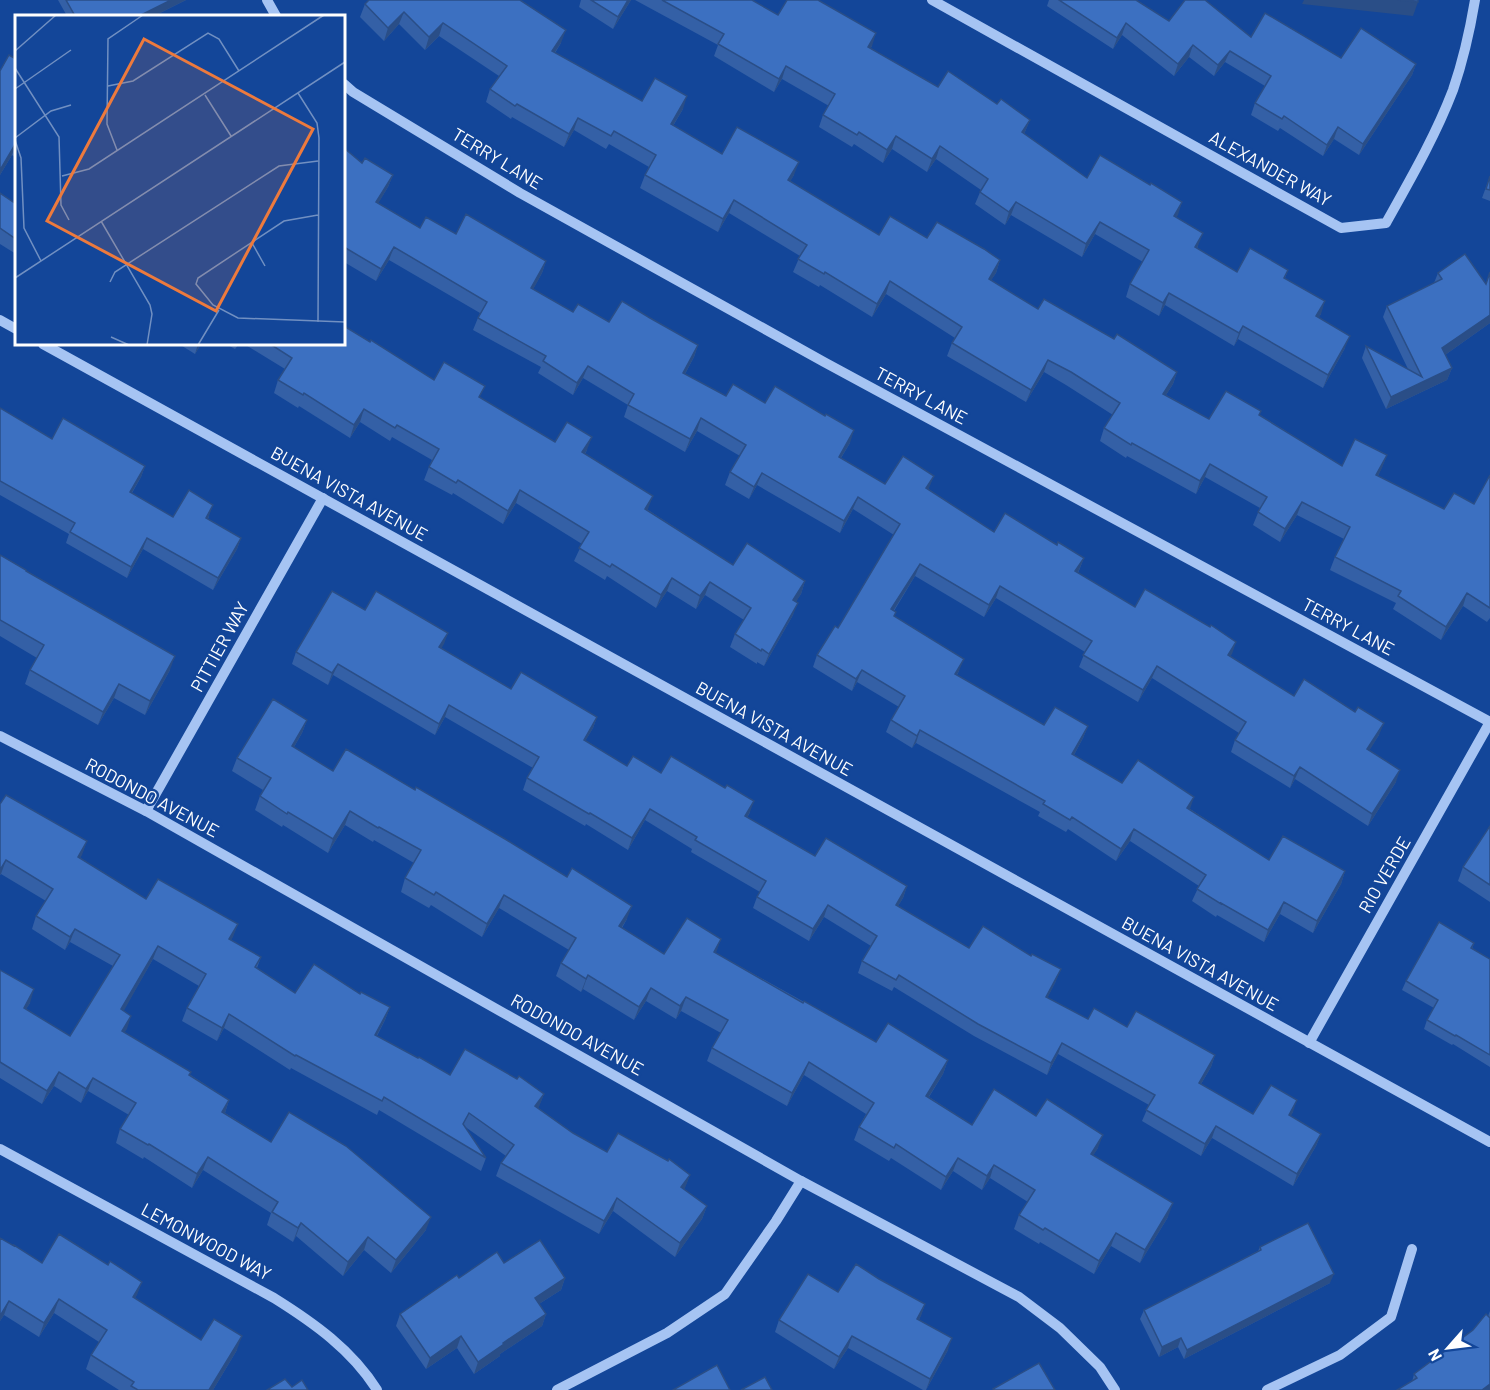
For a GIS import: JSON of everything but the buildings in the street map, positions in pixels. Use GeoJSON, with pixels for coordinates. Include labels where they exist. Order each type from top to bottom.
{"type":"FeatureCollection","features":[{"type":"Feature","properties":{"kind":"street"},"geometry":{"type":"LineString","coordinates":[[267,0],[275,15]]}},
{"type":"Feature","properties":{"kind":"street","name":"ALEXANDER WAY"},"geometry":{"type":"LineString","coordinates":[[937,1],[1341,228],[1386,223],[1424,156],[1453,90],[1468,39],[1475,0]]}},
{"type":"Feature","properties":{"kind":"street","name":"TERRY LANE"},"geometry":{"type":"LineString","coordinates":[[345,85],[362,98],[552,211],[834,368],[1490,722]]}},
{"type":"Feature","properties":{"kind":"street"},"geometry":{"type":"LineString","coordinates":[[0,320],[15,328]]}},
{"type":"Feature","properties":{"kind":"street","name":"BUENA VISTA AVENUE"},"geometry":{"type":"LineString","coordinates":[[45,345],[1490,1142]]}},
{"type":"Feature","properties":{"kind":"street","name":"PITTIER WAY"},"geometry":{"type":"LineString","coordinates":[[146,811],[323,498]]}},
{"type":"Feature","properties":{"kind":"street","name":"RIO VERDE"},"geometry":{"type":"LineString","coordinates":[[1309,1043],[1490,722]]}},
{"type":"Feature","properties":{"kind":"street","name":"RODONDO AVENUE"},"geometry":{"type":"LineString","coordinates":[[0,736],[146,811],[801,1181],[1019,1297],[1060,1328],[1084,1351],[1100,1367],[1116,1390]]}},
{"type":"Feature","properties":{"kind":"street","name":"LEMONWOOD WAY"},"geometry":{"type":"LineString","coordinates":[[0,1149],[303,1316],[335,1340],[370,1378],[377,1390]]}},
{"type":"Feature","properties":{"kind":"street"},"geometry":{"type":"LineString","coordinates":[[557,1390],[667,1333],[725,1294],[777,1221],[801,1181]]}},
{"type":"Feature","properties":{"kind":"street"},"geometry":{"type":"LineString","coordinates":[[1267,1390],[1340,1355],[1391,1317],[1412,1249]]}}]}
